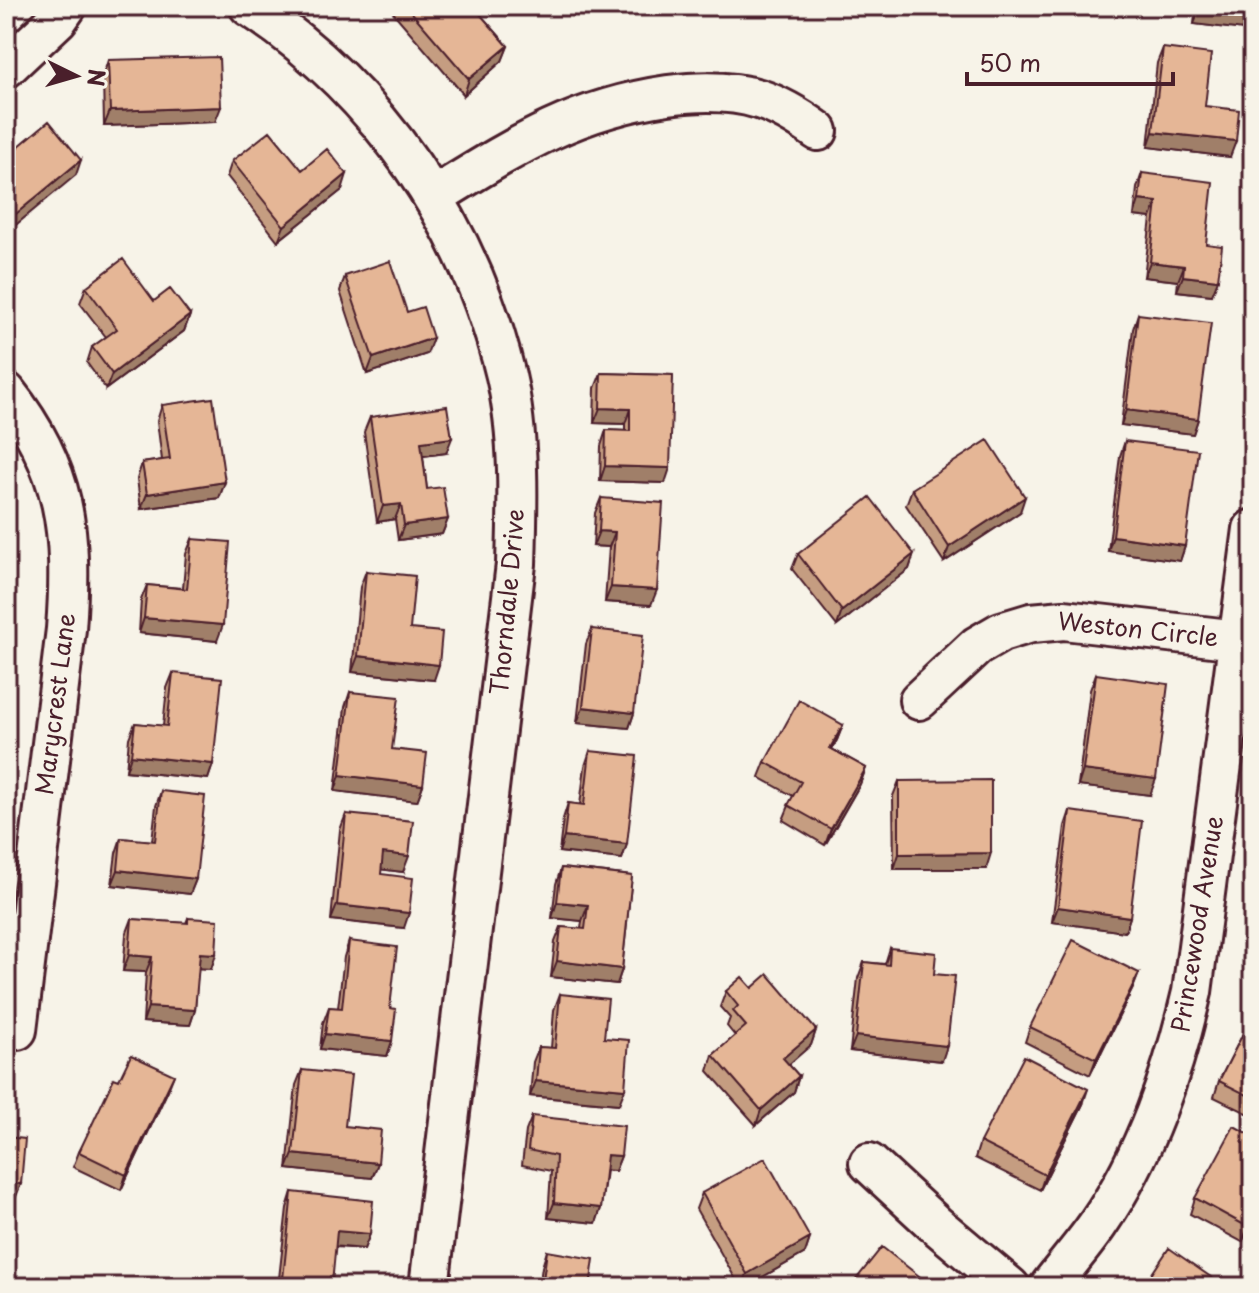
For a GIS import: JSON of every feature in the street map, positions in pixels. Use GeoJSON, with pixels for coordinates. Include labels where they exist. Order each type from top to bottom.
{"type":"FeatureCollection","features":[{"type":"Feature","properties":{"kind":"street"},"geometry":{"type":"LineString","coordinates":[[6,68],[58,19],[67,6]]}},
{"type":"Feature","properties":{"kind":"street","name":"Thorndale Drive"},"geometry":{"type":"LineString","coordinates":[[249,6],[287,31],[335,72],[377,117],[433,197],[462,250],[490,321],[506,379],[515,440],[518,504],[516,564],[429,1287]]}},
{"type":"Feature","properties":{"kind":"street"},"geometry":{"type":"LineString","coordinates":[[433,197],[523,142],[582,115],[635,100],[682,93],[723,92],[759,99],[792,113],[818,131]]}},
{"type":"Feature","properties":{"kind":"street","name":"Marycrest Lane"},"geometry":{"type":"LineString","coordinates":[[6,392],[42,449],[59,492],[69,538],[70,577],[17,1030]]}},
{"type":"Feature","properties":{"kind":"street","name":"Princewood Avenue"},"geometry":{"type":"LineString","coordinates":[[1049,1287],[1099,1223],[1130,1170],[1161,1100],[1179,1047],[1192,992],[1253,529]]}},
{"type":"Feature","properties":{"kind":"street","name":"Weston Circle"},"geometry":{"type":"LineString","coordinates":[[919,700],[977,646],[1001,632],[1031,623],[1064,620],[1238,640]]}},
{"type":"Feature","properties":{"kind":"street"},"geometry":{"type":"LineString","coordinates":[[869,1163],[1010,1287]]}},
{"type":"Feature","properties":{"kind":"building"},"geometry":{"type":"Polygon","coordinates":[[[406,6],[473,6],[508,46],[469,79],[406,6]]]}},
{"type":"Feature","properties":{"kind":"building"},"geometry":{"type":"Polygon","coordinates":[[[1200,6],[1251,6],[1250,15],[1200,9],[1200,6]]]}},
{"type":"Feature","properties":{"kind":"building"},"geometry":{"type":"Polygon","coordinates":[[[1163,48],[1211,54],[1205,106],[1239,110],[1236,141],[1153,132],[1163,48]]]}},
{"type":"Feature","properties":{"kind":"building"},"geometry":{"type":"Polygon","coordinates":[[[219,57],[221,107],[110,111],[108,60],[219,57]]]}},
{"type":"Feature","properties":{"kind":"building"},"geometry":{"type":"Polygon","coordinates":[[[49,121],[81,160],[6,222],[6,157],[49,121]]]}},
{"type":"Feature","properties":{"kind":"building"},"geometry":{"type":"Polygon","coordinates":[[[270,131],[302,170],[327,149],[347,174],[284,226],[232,161],[270,131]]]}},
{"type":"Feature","properties":{"kind":"building"},"geometry":{"type":"Polygon","coordinates":[[[1142,173],[1213,182],[1206,244],[1222,246],[1218,280],[1183,276],[1184,266],[1150,262],[1157,202],[1139,200],[1142,173]]]}},
{"type":"Feature","properties":{"kind":"building"},"geometry":{"type":"Polygon","coordinates":[[[123,259],[154,301],[170,289],[190,315],[112,374],[92,347],[117,329],[86,287],[123,259]]]}},
{"type":"Feature","properties":{"kind":"building"},"geometry":{"type":"Polygon","coordinates":[[[390,261],[407,312],[423,307],[433,338],[373,358],[345,276],[390,261]]]}},
{"type":"Feature","properties":{"kind":"building"},"geometry":{"type":"Polygon","coordinates":[[[1138,314],[1211,323],[1198,419],[1126,410],[1138,314]]]}},
{"type":"Feature","properties":{"kind":"building"},"geometry":{"type":"Polygon","coordinates":[[[601,373],[673,375],[670,468],[605,466],[606,430],[630,431],[630,409],[600,408],[601,373]]]}},
{"type":"Feature","properties":{"kind":"building"},"geometry":{"type":"Polygon","coordinates":[[[213,398],[225,482],[147,494],[142,463],[170,459],[162,405],[213,398]]]}},
{"type":"Feature","properties":{"kind":"building"},"geometry":{"type":"Polygon","coordinates":[[[447,406],[452,438],[421,442],[427,489],[443,487],[448,519],[404,525],[401,504],[383,506],[370,417],[447,406]]]}},
{"type":"Feature","properties":{"kind":"building"},"geometry":{"type":"Polygon","coordinates":[[[988,440],[1025,497],[949,547],[912,489],[988,440]]]}},
{"type":"Feature","properties":{"kind":"building"},"geometry":{"type":"Polygon","coordinates":[[[1125,441],[1198,450],[1185,546],[1113,536],[1125,441]]]}},
{"type":"Feature","properties":{"kind":"building"},"geometry":{"type":"Polygon","coordinates":[[[870,497],[914,554],[842,611],[798,554],[870,497]]]}},
{"type":"Feature","properties":{"kind":"building"},"geometry":{"type":"Polygon","coordinates":[[[601,498],[663,503],[657,590],[611,587],[615,532],[599,531],[601,498]]]}},
{"type":"Feature","properties":{"kind":"building"},"geometry":{"type":"Polygon","coordinates":[[[192,539],[230,542],[223,625],[144,618],[147,585],[187,589],[192,539]]]}},
{"type":"Feature","properties":{"kind":"building"},"geometry":{"type":"Polygon","coordinates":[[[366,571],[415,576],[410,629],[442,632],[439,665],[358,656],[366,571]]]}},
{"type":"Feature","properties":{"kind":"building"},"geometry":{"type":"Polygon","coordinates":[[[592,629],[643,635],[634,713],[583,707],[592,629]]]}},
{"type":"Feature","properties":{"kind":"building"},"geometry":{"type":"Polygon","coordinates":[[[173,673],[222,678],[213,764],[131,755],[135,723],[167,726],[173,673]]]}},
{"type":"Feature","properties":{"kind":"building"},"geometry":{"type":"Polygon","coordinates":[[[1096,674],[1168,684],[1156,779],[1083,770],[1096,674]]]}},
{"type":"Feature","properties":{"kind":"building"},"geometry":{"type":"Polygon","coordinates":[[[350,692],[399,697],[392,749],[427,753],[423,785],[340,775],[350,692]]]}},
{"type":"Feature","properties":{"kind":"building"},"geometry":{"type":"Polygon","coordinates":[[[799,700],[843,725],[830,748],[866,768],[831,829],[788,805],[801,782],[765,762],[799,700]]]}},
{"type":"Feature","properties":{"kind":"building"},"geometry":{"type":"Polygon","coordinates":[[[590,751],[637,756],[627,844],[564,837],[568,803],[584,805],[590,751]]]}},
{"type":"Feature","properties":{"kind":"building"},"geometry":{"type":"Polygon","coordinates":[[[991,780],[991,853],[899,854],[899,781],[991,780]]]}},
{"type":"Feature","properties":{"kind":"building"},"geometry":{"type":"Polygon","coordinates":[[[161,791],[205,796],[196,879],[118,870],[121,838],[155,841],[161,791]]]}},
{"type":"Feature","properties":{"kind":"building"},"geometry":{"type":"Polygon","coordinates":[[[1070,811],[1142,821],[1130,917],[1058,907],[1070,811]]]}},
{"type":"Feature","properties":{"kind":"building"},"geometry":{"type":"Polygon","coordinates":[[[346,814],[413,821],[409,856],[383,853],[381,874],[413,878],[409,913],[337,905],[346,814]]]}},
{"type":"Feature","properties":{"kind":"building"},"geometry":{"type":"Polygon","coordinates":[[[561,868],[632,876],[622,969],[557,961],[561,927],[585,929],[588,905],[557,902],[561,868]]]}},
{"type":"Feature","properties":{"kind":"building"},"geometry":{"type":"Polygon","coordinates":[[[188,918],[218,920],[216,954],[200,953],[195,1010],[148,1007],[152,957],[129,955],[132,919],[188,923],[188,918]]]}},
{"type":"Feature","properties":{"kind":"building"},"geometry":{"type":"Polygon","coordinates":[[[1073,940],[1139,973],[1096,1059],[1030,1027],[1073,940]]]}},
{"type":"Feature","properties":{"kind":"building"},"geometry":{"type":"Polygon","coordinates":[[[349,941],[397,947],[390,1008],[396,1009],[392,1041],[325,1034],[329,1007],[342,1008],[349,941]]]}},
{"type":"Feature","properties":{"kind":"building"},"geometry":{"type":"Polygon","coordinates":[[[890,948],[936,953],[934,974],[955,976],[947,1046],[856,1036],[864,962],[889,965],[890,948]]]}},
{"type":"Feature","properties":{"kind":"building"},"geometry":{"type":"Polygon","coordinates":[[[768,974],[816,1030],[783,1058],[799,1076],[761,1110],[713,1055],[746,1026],[733,1011],[738,1006],[726,991],[742,977],[752,988],[768,974]]]}},
{"type":"Feature","properties":{"kind":"building"},"geometry":{"type":"Polygon","coordinates":[[[560,994],[608,999],[604,1038],[629,1040],[625,1089],[536,1081],[539,1047],[555,1048],[560,994]]]}},
{"type":"Feature","properties":{"kind":"building"},"geometry":{"type":"Polygon","coordinates":[[[1253,1014],[1253,1098],[1219,1081],[1253,1014]]]}},
{"type":"Feature","properties":{"kind":"building"},"geometry":{"type":"Polygon","coordinates":[[[131,1055],[174,1075],[126,1175],[79,1152],[114,1078],[119,1080],[131,1055]]]}},
{"type":"Feature","properties":{"kind":"building"},"geometry":{"type":"Polygon","coordinates":[[[1024,1056],[1088,1089],[1045,1175],[980,1142],[1024,1056]]]}},
{"type":"Feature","properties":{"kind":"building"},"geometry":{"type":"Polygon","coordinates":[[[302,1070],[351,1075],[345,1126],[381,1130],[378,1163],[293,1154],[302,1070]]]}},
{"type":"Feature","properties":{"kind":"building"},"geometry":{"type":"Polygon","coordinates":[[[532,1116],[624,1126],[621,1156],[607,1155],[601,1208],[554,1203],[556,1156],[528,1150],[532,1116]]]}},
{"type":"Feature","properties":{"kind":"building"},"geometry":{"type":"Polygon","coordinates":[[[1234,1126],[1253,1136],[1253,1216],[1248,1227],[1195,1198],[1234,1126]]]}},
{"type":"Feature","properties":{"kind":"building"},"geometry":{"type":"Polygon","coordinates":[[[6,1137],[25,1139],[21,1184],[6,1182],[6,1137]]]}},
{"type":"Feature","properties":{"kind":"building"},"geometry":{"type":"Polygon","coordinates":[[[765,1158],[810,1238],[747,1274],[702,1193],[765,1158]]]}},
{"type":"Feature","properties":{"kind":"building"},"geometry":{"type":"Polygon","coordinates":[[[292,1192],[373,1201],[370,1234],[337,1231],[332,1284],[283,1279],[292,1192]]]}},
{"type":"Feature","properties":{"kind":"building"},"geometry":{"type":"Polygon","coordinates":[[[882,1247],[933,1287],[850,1287],[882,1247]]]}},
{"type":"Feature","properties":{"kind":"building"},"geometry":{"type":"Polygon","coordinates":[[[1169,1248],[1218,1282],[1215,1287],[1143,1287],[1169,1248]]]}},
{"type":"Feature","properties":{"kind":"building"},"geometry":{"type":"Polygon","coordinates":[[[547,1251],[594,1259],[590,1287],[542,1287],[547,1251]]]}}]}
